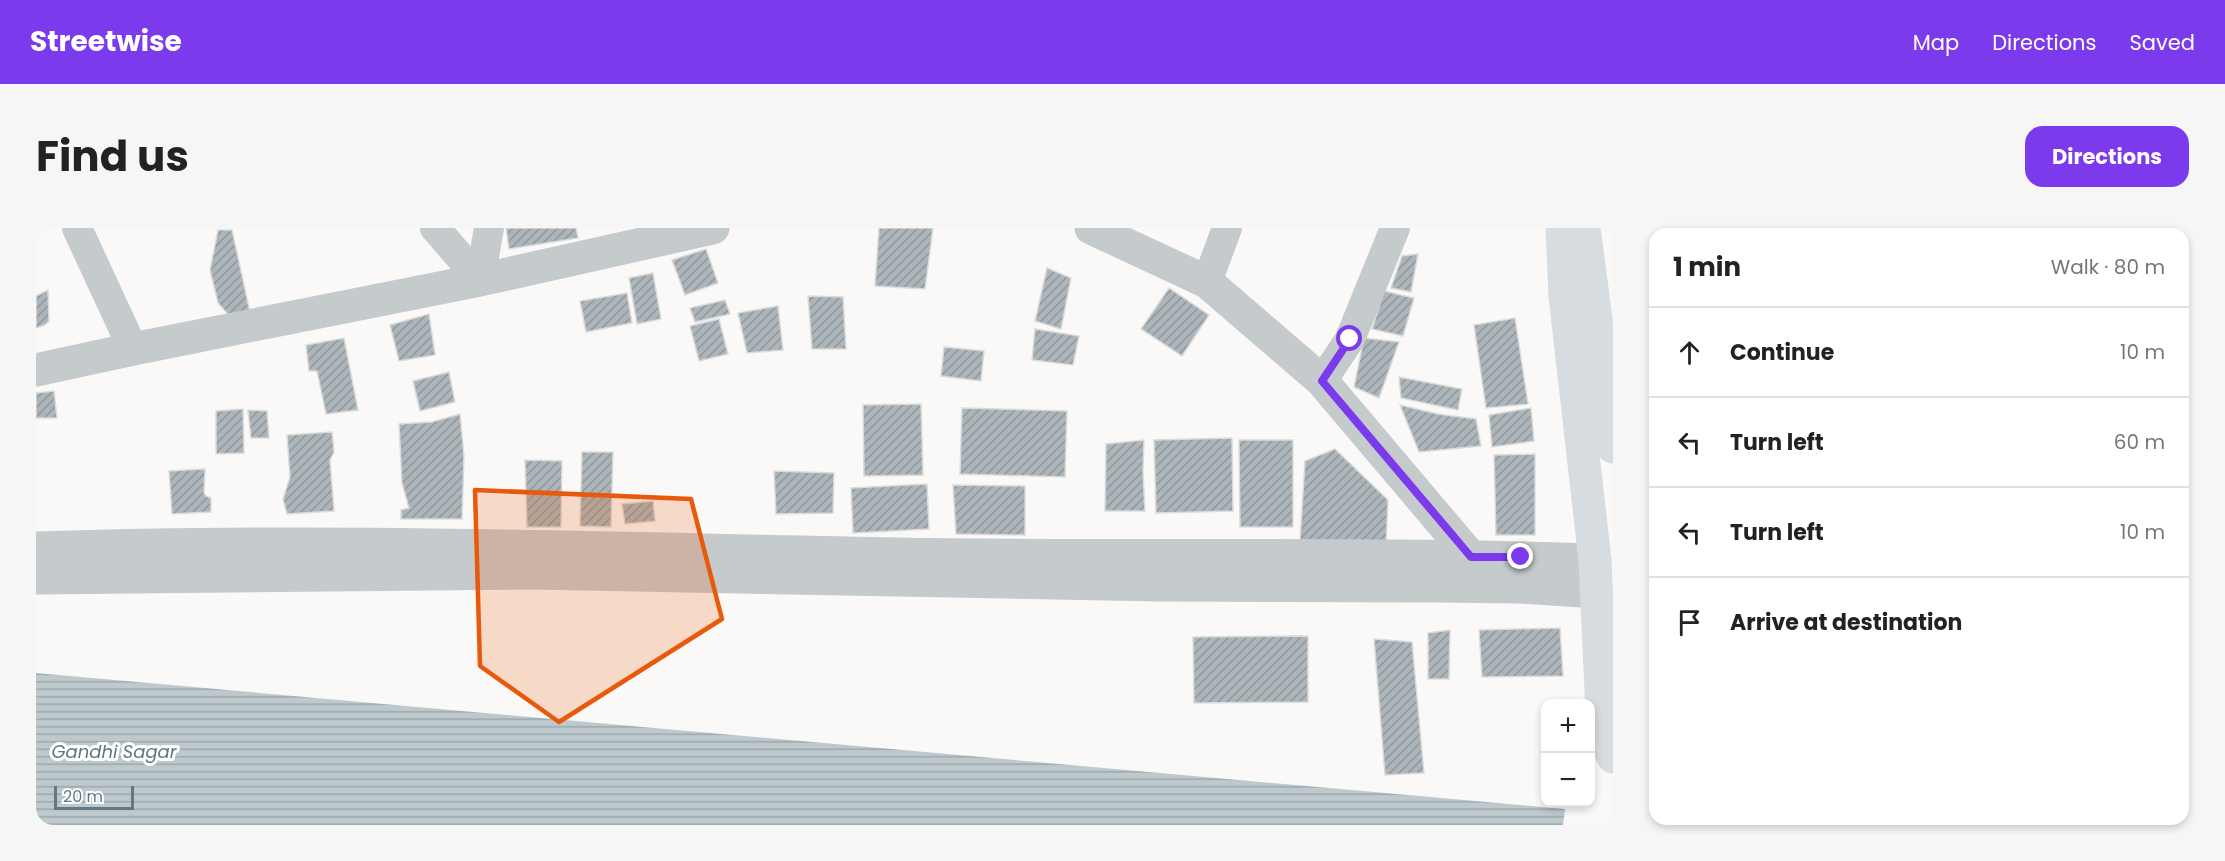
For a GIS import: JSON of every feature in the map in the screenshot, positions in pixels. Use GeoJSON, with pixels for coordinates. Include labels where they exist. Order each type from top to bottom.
{"type":"FeatureCollection","features":[{"type":"Feature","properties":{"kind":"main road"},"geometry":{"type":"LineString","coordinates":[[1562,228],[1566,305],[1604,576],[1603,735],[1613,757]]}},
{"type":"Feature","properties":{"kind":"main road"},"geometry":{"type":"LineString","coordinates":[[1584,228],[1613,447]]}},
{"type":"Feature","properties":{"kind":"street"},"geometry":{"type":"LineString","coordinates":[[77,228],[133,349]]}},
{"type":"Feature","properties":{"kind":"street"},"geometry":{"type":"LineString","coordinates":[[435,228],[480,280]]}},
{"type":"Feature","properties":{"kind":"street"},"geometry":{"type":"LineString","coordinates":[[480,280],[489,228]]}},
{"type":"Feature","properties":{"kind":"street"},"geometry":{"type":"LineString","coordinates":[[36,370],[480,280],[713,228]]}},
{"type":"Feature","properties":{"kind":"street"},"geometry":{"type":"LineString","coordinates":[[1091,228],[1207,282],[1322,381],[1457,576]]}},
{"type":"Feature","properties":{"kind":"street"},"geometry":{"type":"LineString","coordinates":[[1207,282],[1227,228]]}},
{"type":"Feature","properties":{"kind":"street"},"geometry":{"type":"LineString","coordinates":[[1322,381],[1350,339],[1395,228]]}},
{"type":"Feature","properties":{"kind":"street"},"geometry":{"type":"LineString","coordinates":[[36,548],[156,544],[524,547],[903,554],[1457,576]]}},
{"type":"Feature","properties":{"kind":"street"},"geometry":{"type":"LineString","coordinates":[[36,578],[533,573],[1160,585],[1457,576],[1604,576]]}},
{"type":"Feature","properties":{"kind":"highlighted area"},"geometry":{"type":"Polygon","coordinates":[[[475,490],[691,499],[722,619],[559,722],[480,666],[475,490]]]}},
{"type":"Feature","properties":{"kind":"water","name":"Gandhi Sagar"},"geometry":{"type":"Polygon","coordinates":[[[36,673],[1565,809],[1563,825],[36,825],[36,673]]]}},
{"type":"Feature","properties":{"kind":"building"},"geometry":{"type":"Polygon","coordinates":[[[506,228],[576,228],[578,238],[509,249],[506,228]]]}},
{"type":"Feature","properties":{"kind":"building"},"geometry":{"type":"Polygon","coordinates":[[[879,228],[933,228],[925,289],[875,286],[879,228]]]}},
{"type":"Feature","properties":{"kind":"building"},"geometry":{"type":"Polygon","coordinates":[[[218,230],[232,230],[251,317],[233,320],[218,303],[210,270],[218,230]]]}},
{"type":"Feature","properties":{"kind":"building"},"geometry":{"type":"Polygon","coordinates":[[[706,249],[718,283],[685,295],[672,260],[706,249]]]}},
{"type":"Feature","properties":{"kind":"building"},"geometry":{"type":"Polygon","coordinates":[[[1418,254],[1411,292],[1391,288],[1402,256],[1418,254]]]}},
{"type":"Feature","properties":{"kind":"building"},"geometry":{"type":"Polygon","coordinates":[[[1047,268],[1071,278],[1061,329],[1035,321],[1047,268]]]}},
{"type":"Feature","properties":{"kind":"building"},"geometry":{"type":"Polygon","coordinates":[[[653,273],[661,319],[637,324],[629,278],[653,273]]]}},
{"type":"Feature","properties":{"kind":"building"},"geometry":{"type":"Polygon","coordinates":[[[1169,288],[1209,315],[1182,356],[1141,329],[1169,288]]]}},
{"type":"Feature","properties":{"kind":"building"},"geometry":{"type":"Polygon","coordinates":[[[48,290],[49,321],[36,328],[36,296],[48,290]]]}},
{"type":"Feature","properties":{"kind":"building"},"geometry":{"type":"Polygon","coordinates":[[[1384,291],[1414,298],[1403,336],[1372,329],[1384,291]]]}},
{"type":"Feature","properties":{"kind":"building"},"geometry":{"type":"Polygon","coordinates":[[[627,293],[632,323],[586,332],[580,301],[627,293]]]}},
{"type":"Feature","properties":{"kind":"building"},"geometry":{"type":"Polygon","coordinates":[[[808,296],[843,297],[846,349],[812,349],[808,296]]]}},
{"type":"Feature","properties":{"kind":"building"},"geometry":{"type":"Polygon","coordinates":[[[725,300],[730,314],[695,322],[690,308],[725,300]]]}},
{"type":"Feature","properties":{"kind":"building"},"geometry":{"type":"Polygon","coordinates":[[[778,306],[783,350],[747,353],[738,313],[778,306]]]}},
{"type":"Feature","properties":{"kind":"building"},"geometry":{"type":"Polygon","coordinates":[[[429,314],[435,355],[399,361],[390,325],[429,314]]]}},
{"type":"Feature","properties":{"kind":"building"},"geometry":{"type":"Polygon","coordinates":[[[1515,318],[1528,404],[1486,408],[1474,325],[1515,318]]]}},
{"type":"Feature","properties":{"kind":"building"},"geometry":{"type":"Polygon","coordinates":[[[719,319],[728,354],[699,361],[690,326],[719,319]]]}},
{"type":"Feature","properties":{"kind":"building"},"geometry":{"type":"Polygon","coordinates":[[[1035,329],[1079,336],[1073,365],[1032,360],[1035,329]]]}},
{"type":"Feature","properties":{"kind":"building"},"geometry":{"type":"Polygon","coordinates":[[[344,338],[358,410],[326,414],[317,371],[309,371],[306,345],[344,338]]]}},
{"type":"Feature","properties":{"kind":"building"},"geometry":{"type":"Polygon","coordinates":[[[1364,338],[1399,342],[1379,398],[1354,387],[1364,338]]]}},
{"type":"Feature","properties":{"kind":"building"},"geometry":{"type":"Polygon","coordinates":[[[944,347],[984,351],[981,381],[941,376],[944,347]]]}},
{"type":"Feature","properties":{"kind":"building"},"geometry":{"type":"Polygon","coordinates":[[[449,372],[455,402],[420,411],[413,381],[449,372]]]}},
{"type":"Feature","properties":{"kind":"building"},"geometry":{"type":"Polygon","coordinates":[[[1399,377],[1462,389],[1458,410],[1401,398],[1399,377]]]}},
{"type":"Feature","properties":{"kind":"building"},"geometry":{"type":"Polygon","coordinates":[[[54,391],[57,418],[36,418],[36,393],[54,391]]]}},
{"type":"Feature","properties":{"kind":"building"},"geometry":{"type":"Polygon","coordinates":[[[921,404],[923,475],[864,476],[863,405],[921,404]]]}},
{"type":"Feature","properties":{"kind":"building"},"geometry":{"type":"Polygon","coordinates":[[[1400,405],[1438,414],[1476,419],[1481,446],[1419,452],[1400,405]]]}},
{"type":"Feature","properties":{"kind":"building"},"geometry":{"type":"Polygon","coordinates":[[[962,408],[1067,411],[1065,477],[960,474],[962,408]]]}},
{"type":"Feature","properties":{"kind":"building"},"geometry":{"type":"Polygon","coordinates":[[[1531,408],[1534,441],[1492,447],[1489,415],[1531,408]]]}},
{"type":"Feature","properties":{"kind":"building"},"geometry":{"type":"Polygon","coordinates":[[[243,409],[244,453],[216,454],[216,411],[243,409]]]}},
{"type":"Feature","properties":{"kind":"building"},"geometry":{"type":"Polygon","coordinates":[[[248,410],[267,411],[269,438],[251,438],[248,410]]]}},
{"type":"Feature","properties":{"kind":"building"},"geometry":{"type":"Polygon","coordinates":[[[460,414],[464,456],[462,519],[401,519],[401,510],[409,508],[402,483],[399,424],[432,422],[460,414]]]}},
{"type":"Feature","properties":{"kind":"building"},"geometry":{"type":"Polygon","coordinates":[[[332,432],[334,452],[330,460],[334,511],[287,514],[283,499],[290,477],[287,435],[332,432]]]}},
{"type":"Feature","properties":{"kind":"building"},"geometry":{"type":"Polygon","coordinates":[[[1232,438],[1233,511],[1156,513],[1154,440],[1232,438]]]}},
{"type":"Feature","properties":{"kind":"building"},"geometry":{"type":"Polygon","coordinates":[[[1144,440],[1145,511],[1105,511],[1106,444],[1144,440]]]}},
{"type":"Feature","properties":{"kind":"building"},"geometry":{"type":"Polygon","coordinates":[[[1239,440],[1293,440],[1293,527],[1240,527],[1239,440]]]}},
{"type":"Feature","properties":{"kind":"building"},"geometry":{"type":"Polygon","coordinates":[[[1335,449],[1388,500],[1386,545],[1300,540],[1305,461],[1335,449]]]}},
{"type":"Feature","properties":{"kind":"building"},"geometry":{"type":"Polygon","coordinates":[[[582,452],[613,452],[611,527],[580,526],[582,452]]]}},
{"type":"Feature","properties":{"kind":"building"},"geometry":{"type":"Polygon","coordinates":[[[1535,454],[1535,535],[1496,535],[1494,455],[1535,454]]]}},
{"type":"Feature","properties":{"kind":"building"},"geometry":{"type":"Polygon","coordinates":[[[525,460],[562,461],[561,527],[527,527],[525,460]]]}},
{"type":"Feature","properties":{"kind":"building"},"geometry":{"type":"Polygon","coordinates":[[[205,469],[204,493],[211,498],[211,512],[172,514],[169,471],[205,469]]]}},
{"type":"Feature","properties":{"kind":"building"},"geometry":{"type":"Polygon","coordinates":[[[774,471],[834,473],[833,513],[776,514],[774,471]]]}},
{"type":"Feature","properties":{"kind":"building"},"geometry":{"type":"Polygon","coordinates":[[[927,484],[929,529],[853,533],[851,488],[927,484]]]}},
{"type":"Feature","properties":{"kind":"building"},"geometry":{"type":"Polygon","coordinates":[[[953,485],[1025,486],[1025,535],[956,534],[953,485]]]}},
{"type":"Feature","properties":{"kind":"building"},"geometry":{"type":"Polygon","coordinates":[[[653,501],[655,521],[625,524],[622,504],[653,501]]]}},
{"type":"Feature","properties":{"kind":"building"},"geometry":{"type":"Polygon","coordinates":[[[1560,628],[1563,676],[1482,677],[1479,630],[1560,628]]]}},
{"type":"Feature","properties":{"kind":"building"},"geometry":{"type":"Polygon","coordinates":[[[1450,630],[1449,679],[1428,679],[1428,633],[1450,630]]]}},
{"type":"Feature","properties":{"kind":"building"},"geometry":{"type":"Polygon","coordinates":[[[1308,636],[1308,702],[1194,703],[1193,637],[1308,636]]]}},
{"type":"Feature","properties":{"kind":"building"},"geometry":{"type":"Polygon","coordinates":[[[1374,639],[1412,642],[1424,773],[1385,775],[1374,639]]]}},
{"type":"Feature","properties":{"kind":"route"},"geometry":{"type":"LineString","coordinates":[[1350,339],[1322,381],[1471,557],[1521,557]]}}]}
